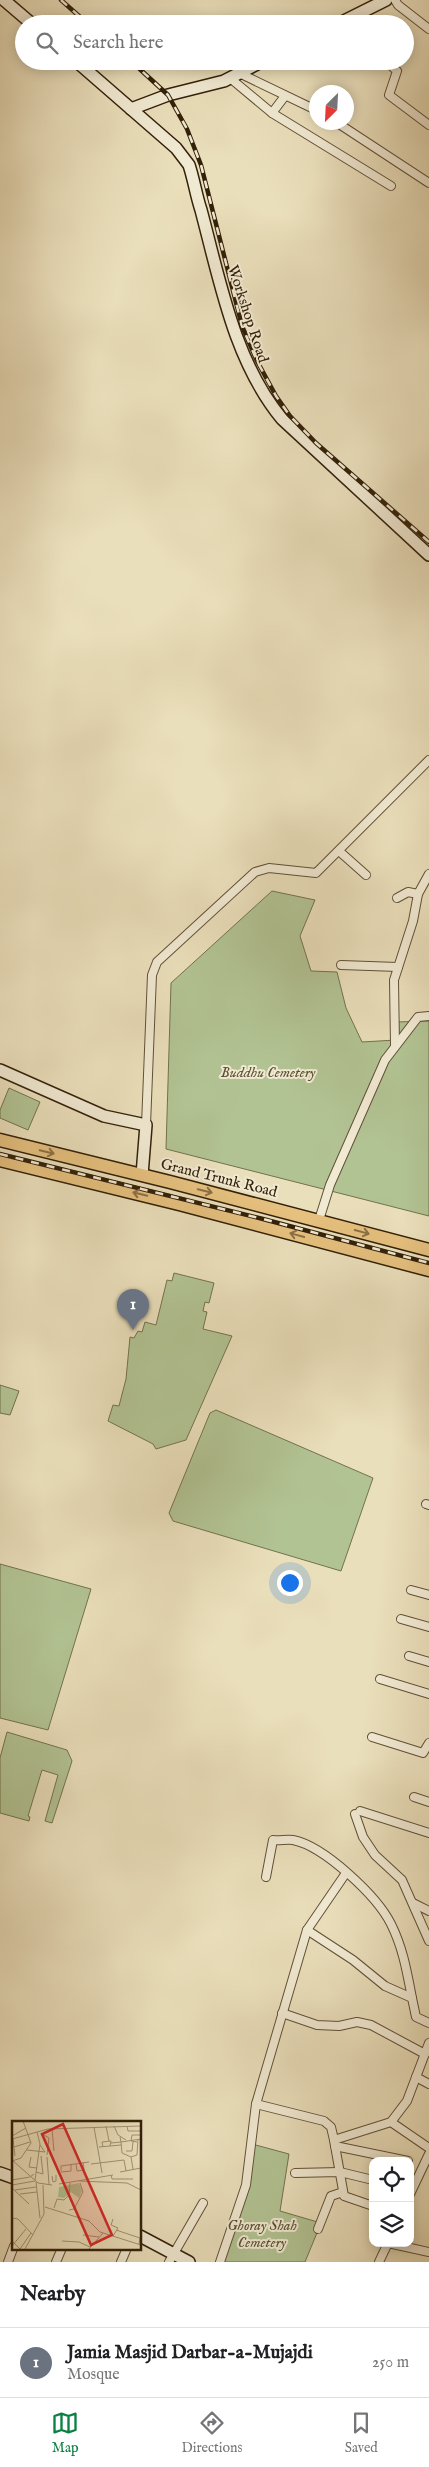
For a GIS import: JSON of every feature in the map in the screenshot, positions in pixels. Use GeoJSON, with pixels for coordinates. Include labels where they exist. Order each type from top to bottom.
{"type":"FeatureCollection","features":[{"type":"Feature","properties":{"kind":"main road"},"geometry":{"type":"LineString","coordinates":[[4,0],[22,15]]}},
{"type":"Feature","properties":{"kind":"main road"},"geometry":{"type":"LineString","coordinates":[[361,15],[386,0]]}},
{"type":"Feature","properties":{"kind":"main road","name":"Workshop Road"},"geometry":{"type":"LineString","coordinates":[[86,70],[176,148],[189,165],[234,330],[251,373],[267,401],[282,419],[429,555]]}},
{"type":"Feature","properties":{"kind":"main road"},"geometry":{"type":"LineString","coordinates":[[131,109],[168,95],[234,76],[246,70]]}},
{"type":"Feature","properties":{"kind":"main road"},"geometry":{"type":"LineString","coordinates":[[0,1070],[104,1116],[146,1125],[142,1175]]}},
{"type":"Feature","properties":{"kind":"main road","name":"Grand Trunk Road"},"geometry":{"type":"LineString","coordinates":[[0,1140],[319,1220],[429,1250]]}},
{"type":"Feature","properties":{"kind":"main road"},"geometry":{"type":"LineString","coordinates":[[0,1160],[179,1204],[429,1270]]}},
{"type":"Feature","properties":{"kind":"main road"},"geometry":{"type":"LineString","coordinates":[[0,2173],[12,2177]]}},
{"type":"Feature","properties":{"kind":"main road"},"geometry":{"type":"LineString","coordinates":[[141,2237],[171,2258],[189,2262]]}},
{"type":"Feature","properties":{"kind":"street"},"geometry":{"type":"LineString","coordinates":[[395,0],[398,5],[411,15]]}},
{"type":"Feature","properties":{"kind":"street"},"geometry":{"type":"LineString","coordinates":[[414,17],[429,29]]}},
{"type":"Feature","properties":{"kind":"street"},"geometry":{"type":"LineString","coordinates":[[396,70],[388,95],[429,125]]}},
{"type":"Feature","properties":{"kind":"street"},"geometry":{"type":"LineString","coordinates":[[234,76],[309,107]]}},
{"type":"Feature","properties":{"kind":"street"},"geometry":{"type":"LineString","coordinates":[[234,76],[272,113],[391,186]]}},
{"type":"Feature","properties":{"kind":"street"},"geometry":{"type":"LineString","coordinates":[[272,113],[285,96]]}},
{"type":"Feature","properties":{"kind":"street"},"geometry":{"type":"LineString","coordinates":[[348,130],[429,183]]}},
{"type":"Feature","properties":{"kind":"street"},"geometry":{"type":"LineString","coordinates":[[146,1125],[153,968],[256,872],[269,868],[308,874],[316,873],[429,760]]}},
{"type":"Feature","properties":{"kind":"street"},"geometry":{"type":"LineString","coordinates":[[339,851],[366,875]]}},
{"type":"Feature","properties":{"kind":"street"},"geometry":{"type":"LineString","coordinates":[[395,1046],[394,980],[413,920],[418,894],[429,874]]}},
{"type":"Feature","properties":{"kind":"street"},"geometry":{"type":"LineString","coordinates":[[397,898],[408,892],[418,894]]}},
{"type":"Feature","properties":{"kind":"street"},"geometry":{"type":"LineString","coordinates":[[341,965],[398,967]]}},
{"type":"Feature","properties":{"kind":"street"},"geometry":{"type":"LineString","coordinates":[[319,1220],[330,1185],[385,1060],[418,1017],[429,1016]]}},
{"type":"Feature","properties":{"kind":"street"},"geometry":{"type":"LineString","coordinates":[[410,1590],[429,1596]]}},
{"type":"Feature","properties":{"kind":"street"},"geometry":{"type":"LineString","coordinates":[[400,1619],[429,1627]]}},
{"type":"Feature","properties":{"kind":"street"},"geometry":{"type":"LineString","coordinates":[[409,1656],[429,1662]]}},
{"type":"Feature","properties":{"kind":"street"},"geometry":{"type":"LineString","coordinates":[[380,1679],[429,1694]]}},
{"type":"Feature","properties":{"kind":"street"},"geometry":{"type":"LineString","coordinates":[[372,1737],[423,1753],[429,1743]]}},
{"type":"Feature","properties":{"kind":"street"},"geometry":{"type":"LineString","coordinates":[[414,1798],[429,1802]]}},
{"type":"Feature","properties":{"kind":"street"},"geometry":{"type":"LineString","coordinates":[[429,1833],[358,1813],[363,1837],[375,1855],[402,1880],[429,1941]]}},
{"type":"Feature","properties":{"kind":"street"},"geometry":{"type":"LineString","coordinates":[[266,1877],[273,1840],[292,1840],[315,1849],[346,1873],[372,1897],[390,1922],[404,1953],[416,2017],[429,2023]]}},
{"type":"Feature","properties":{"kind":"street"},"geometry":{"type":"LineString","coordinates":[[220,2262],[246,2185],[256,2104],[307,1930],[346,1873]]}},
{"type":"Feature","properties":{"kind":"street"},"geometry":{"type":"LineString","coordinates":[[413,1903],[429,1911]]}},
{"type":"Feature","properties":{"kind":"street"},"geometry":{"type":"LineString","coordinates":[[307,1930],[353,1960],[385,1986],[412,1998]]}},
{"type":"Feature","properties":{"kind":"street"},"geometry":{"type":"LineString","coordinates":[[282,2013],[308,2023],[327,2026],[357,2022],[371,2025],[425,2054]]}},
{"type":"Feature","properties":{"kind":"street"},"geometry":{"type":"LineString","coordinates":[[335,2143],[391,2122],[407,2101],[429,2043]]}},
{"type":"Feature","properties":{"kind":"street"},"geometry":{"type":"LineString","coordinates":[[416,2077],[429,2084]]}},
{"type":"Feature","properties":{"kind":"street"},"geometry":{"type":"LineString","coordinates":[[256,2104],[324,2120],[331,2127],[344,2196],[369,2205]]}},
{"type":"Feature","properties":{"kind":"street"},"geometry":{"type":"LineString","coordinates":[[391,2122],[429,2148]]}},
{"type":"Feature","properties":{"kind":"street"},"geometry":{"type":"LineString","coordinates":[[335,2143],[393,2157]]}},
{"type":"Feature","properties":{"kind":"street"},"geometry":{"type":"LineString","coordinates":[[414,2186],[429,2154]]}},
{"type":"Feature","properties":{"kind":"street"},"geometry":{"type":"LineString","coordinates":[[414,2163],[423,2167]]}},
{"type":"Feature","properties":{"kind":"street"},"geometry":{"type":"LineString","coordinates":[[295,2173],[340,2172],[369,2179]]}},
{"type":"Feature","properties":{"kind":"street"},"geometry":{"type":"LineString","coordinates":[[318,2229],[331,2196],[343,2192]]}},
{"type":"Feature","properties":{"kind":"street"},"geometry":{"type":"LineString","coordinates":[[171,2258],[203,2203]]}},
{"type":"Feature","properties":{"kind":"street"},"geometry":{"type":"LineString","coordinates":[[379,2262],[388,2243],[429,2252]]}},
{"type":"Feature","properties":{"kind":"street"},"geometry":{"type":"LineString","coordinates":[[8,2262],[12,2250]]}},
{"type":"Feature","properties":{"kind":"street"},"geometry":{"type":"LineString","coordinates":[[56,2262],[61,2250]]}},
{"type":"Feature","properties":{"kind":"street"},"geometry":{"type":"LineString","coordinates":[[120,2262],[126,2250]]}},
{"type":"Feature","properties":{"kind":"green space","name":"Buddhu Cemetery"},"geometry":{"type":"Polygon","coordinates":[[[272,891],[315,900],[300,936],[311,971],[337,972],[346,1008],[362,1042],[396,1040],[396,1022],[429,1021],[429,1216],[166,1149],[171,983],[272,891]]]}},
{"type":"Feature","properties":{"kind":"green space"},"geometry":{"type":"Polygon","coordinates":[[[9,1088],[40,1102],[28,1130],[0,1118],[0,1110],[9,1088]]]}},
{"type":"Feature","properties":{"kind":"green space"},"geometry":{"type":"Polygon","coordinates":[[[174,1273],[214,1283],[209,1303],[205,1302],[203,1311],[207,1312],[203,1329],[232,1336],[186,1440],[156,1449],[153,1444],[108,1421],[113,1405],[119,1406],[126,1379],[130,1337],[134,1338],[138,1331],[142,1332],[145,1322],[156,1325],[167,1280],[172,1281],[174,1273]]]}},
{"type":"Feature","properties":{"kind":"green space"},"geometry":{"type":"Polygon","coordinates":[[[0,1385],[19,1391],[10,1415],[0,1413],[0,1385]]]}},
{"type":"Feature","properties":{"kind":"green space"},"geometry":{"type":"Polygon","coordinates":[[[216,1410],[373,1478],[341,1571],[173,1521],[169,1513],[210,1413],[216,1410]]]}},
{"type":"Feature","properties":{"kind":"green space"},"geometry":{"type":"Polygon","coordinates":[[[0,1564],[91,1589],[48,1730],[0,1718],[0,1564]]]}},
{"type":"Feature","properties":{"kind":"green space"},"geometry":{"type":"Polygon","coordinates":[[[7,1732],[67,1750],[72,1761],[52,1823],[45,1821],[58,1775],[42,1770],[28,1816],[30,1817],[29,1821],[0,1813],[0,1758],[7,1732]]]}},
{"type":"Feature","properties":{"kind":"green space","name":"Ghoray Shah Cemetery"},"geometry":{"type":"Polygon","coordinates":[[[252,2144],[289,2154],[280,2211],[321,2223],[305,2262],[223,2262],[246,2188],[252,2144]]]}},
{"type":"Feature","properties":{"kind":"railway"},"geometry":{"type":"LineString","coordinates":[[61,0],[78,15]]}},
{"type":"Feature","properties":{"kind":"railway"},"geometry":{"type":"LineString","coordinates":[[141,70],[168,95],[187,129],[201,165],[242,326],[257,361],[276,396],[290,416],[316,443],[429,542]]}},
{"type":"Feature","properties":{"kind":"railway"},"geometry":{"type":"LineString","coordinates":[[0,1154],[263,1219],[429,1263]]}},
{"type":"Feature","properties":{"kind":"place","name":"Jamia Masjid Darbar-a-Mujajdi"},"geometry":{"type":"Point","coordinates":[133,1330]}}]}
